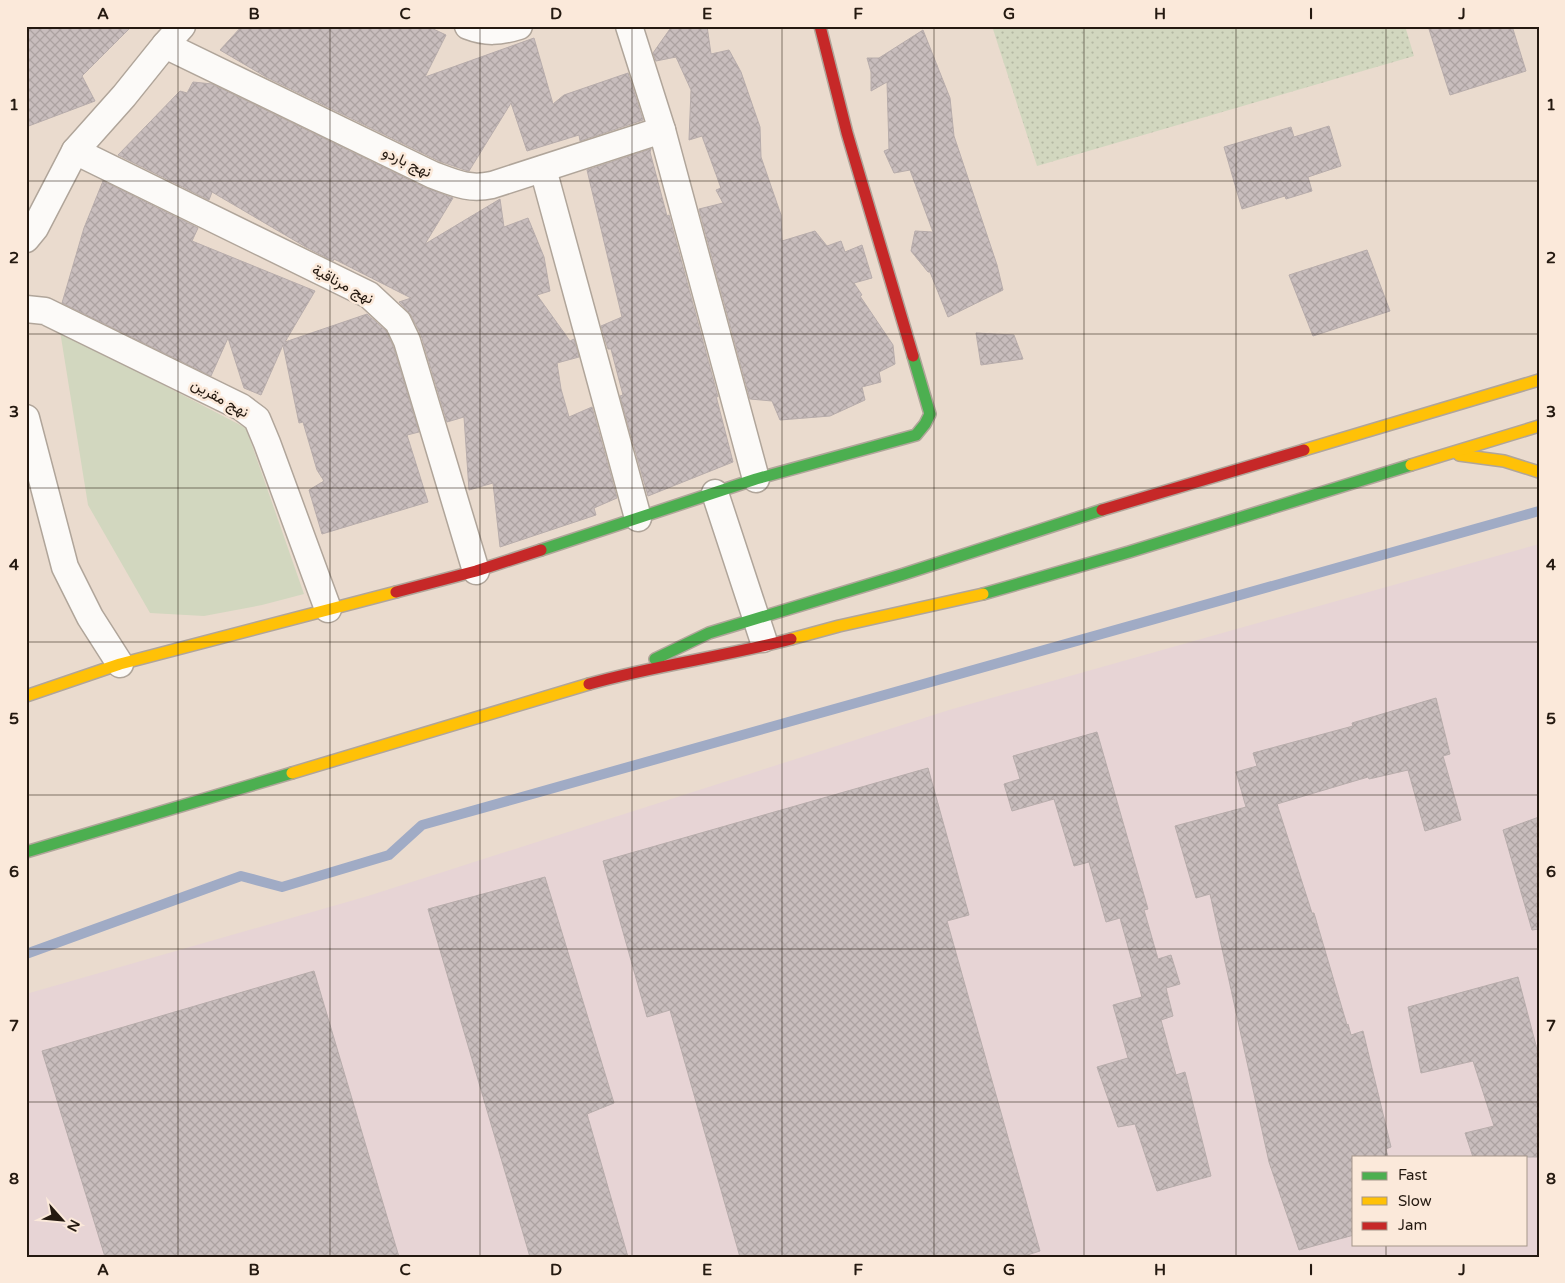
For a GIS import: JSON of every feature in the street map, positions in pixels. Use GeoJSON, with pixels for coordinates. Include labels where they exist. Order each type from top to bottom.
{"type":"FeatureCollection","features":[{"type":"Feature","properties":{"kind":"street"},"geometry":{"type":"LineString","coordinates":[[26,239],[35,228],[75,151],[182,26]]}},
{"type":"Feature","properties":{"kind":"street"},"geometry":{"type":"LineString","coordinates":[[468,26],[482,31],[501,32],[519,26]]}},
{"type":"Feature","properties":{"kind":"street"},"geometry":{"type":"LineString","coordinates":[[630,26],[662,130],[756,479]]}},
{"type":"Feature","properties":{"kind":"street"},"geometry":{"type":"LineString","coordinates":[[26,696],[120,664],[476,571],[756,479],[916,435],[930,414],[847,133],[820,26]]}},
{"type":"Feature","properties":{"kind":"street","name":"نهج باردو"},"geometry":{"type":"LineString","coordinates":[[165,45],[424,170],[467,187],[479,188],[662,130]]}},
{"type":"Feature","properties":{"kind":"street","name":"نهج مرناقية"},"geometry":{"type":"LineString","coordinates":[[75,151],[369,295],[385,308],[398,322],[407,340],[476,571]]}},
{"type":"Feature","properties":{"kind":"street"},"geometry":{"type":"LineString","coordinates":[[543,168],[638,518]]}},
{"type":"Feature","properties":{"kind":"street","name":"نهج مقرين"},"geometry":{"type":"LineString","coordinates":[[26,308],[45,311],[241,407],[257,419],[328,609]]}},
{"type":"Feature","properties":{"kind":"street"},"geometry":{"type":"LineString","coordinates":[[620,676],[709,633],[904,574],[1112,507],[1539,380]]}},
{"type":"Feature","properties":{"kind":"street"},"geometry":{"type":"LineString","coordinates":[[26,418],[65,567],[90,617],[120,664]]}},
{"type":"Feature","properties":{"kind":"street"},"geometry":{"type":"LineString","coordinates":[[26,852],[620,676],[765,646],[839,626],[985,594],[1129,552],[1539,426]]}},
{"type":"Feature","properties":{"kind":"street"},"geometry":{"type":"LineString","coordinates":[[1450,454],[1504,461],[1539,472]]}},
{"type":"Feature","properties":{"kind":"street"},"geometry":{"type":"LineString","coordinates":[[715,493],[765,646]]}},
{"type":"Feature","properties":{"kind":"shaded area"},"geometry":{"type":"Polygon","coordinates":[[[1539,544],[1539,1257],[26,1257],[26,994],[368,896],[949,710],[1539,544]]]}},
{"type":"Feature","properties":{"kind":"green space"},"geometry":{"type":"Polygon","coordinates":[[[992,26],[1405,26],[1414,56],[1037,166],[992,26]]]}},
{"type":"Feature","properties":{"kind":"green space"},"geometry":{"type":"Polygon","coordinates":[[[60,331],[246,428],[304,594],[262,605],[204,616],[150,613],[88,505],[60,331]]]}},
{"type":"Feature","properties":{"kind":"building"},"geometry":{"type":"Polygon","coordinates":[[[26,26],[132,26],[82,76],[95,101],[26,127],[26,26]]]}},
{"type":"Feature","properties":{"kind":"building"},"geometry":{"type":"Polygon","coordinates":[[[242,26],[427,26],[446,35],[425,77],[534,38],[553,104],[564,95],[628,73],[643,120],[580,141],[579,135],[527,151],[511,103],[469,171],[439,161],[266,77],[220,50],[242,26]]]}},
{"type":"Feature","properties":{"kind":"building"},"geometry":{"type":"Polygon","coordinates":[[[672,26],[707,26],[711,54],[729,50],[741,72],[760,127],[761,157],[781,215],[782,241],[815,231],[827,246],[841,241],[845,252],[862,245],[872,278],[854,283],[862,295],[860,296],[893,345],[895,364],[879,372],[881,382],[862,387],[865,400],[830,416],[780,420],[772,401],[750,399],[699,209],[723,203],[716,190],[721,188],[702,136],[689,140],[691,90],[676,57],[656,61],[653,53],[672,26]]]}},
{"type":"Feature","properties":{"kind":"building"},"geometry":{"type":"Polygon","coordinates":[[[1428,26],[1512,26],[1526,71],[1450,95],[1428,26]]]}},
{"type":"Feature","properties":{"kind":"building"},"geometry":{"type":"Polygon","coordinates":[[[923,30],[950,98],[954,136],[997,265],[1003,290],[948,317],[930,272],[911,251],[915,231],[933,232],[910,170],[894,173],[884,151],[889,149],[887,82],[871,91],[871,72],[867,58],[879,58],[923,30]]]}},
{"type":"Feature","properties":{"kind":"building"},"geometry":{"type":"Polygon","coordinates":[[[193,82],[212,84],[426,188],[453,198],[425,244],[500,199],[504,227],[528,218],[544,257],[550,291],[537,295],[570,341],[574,339],[579,357],[557,363],[561,389],[569,417],[592,407],[617,498],[594,508],[596,515],[500,547],[493,483],[469,490],[464,417],[447,422],[421,335],[411,315],[399,302],[411,298],[304,246],[212,192],[209,200],[118,155],[180,91],[187,93],[193,82]]]}},
{"type":"Feature","properties":{"kind":"building"},"geometry":{"type":"Polygon","coordinates":[[[1329,126],[1341,166],[1308,177],[1312,191],[1286,199],[1285,196],[1242,209],[1224,147],[1291,127],[1294,137],[1329,126]]]}},
{"type":"Feature","properties":{"kind":"building"},"geometry":{"type":"Polygon","coordinates":[[[651,149],[650,152],[667,216],[669,215],[718,397],[716,396],[733,462],[648,496],[620,396],[623,395],[611,349],[608,349],[601,326],[622,317],[587,170],[651,149]]]}},
{"type":"Feature","properties":{"kind":"building"},"geometry":{"type":"Polygon","coordinates":[[[103,181],[198,228],[192,241],[315,291],[285,342],[367,314],[386,331],[393,346],[419,432],[407,435],[428,502],[322,534],[309,490],[324,481],[317,470],[303,422],[299,423],[283,345],[261,395],[244,388],[228,338],[211,376],[62,303],[84,228],[103,181]]]}},
{"type":"Feature","properties":{"kind":"building"},"geometry":{"type":"Polygon","coordinates":[[[1367,250],[1390,311],[1313,336],[1289,275],[1367,250]]]}},
{"type":"Feature","properties":{"kind":"building"},"geometry":{"type":"Polygon","coordinates":[[[976,333],[1014,335],[1023,359],[981,365],[976,333]]]}},
{"type":"Feature","properties":{"kind":"building"},"geometry":{"type":"Polygon","coordinates":[[[1436,698],[1450,754],[1443,756],[1461,820],[1425,831],[1408,770],[1369,779],[1368,777],[1277,804],[1312,913],[1314,913],[1347,1025],[1351,1035],[1363,1031],[1391,1147],[1386,1149],[1388,1156],[1352,1156],[1352,1236],[1299,1250],[1269,1162],[1210,894],[1196,898],[1175,826],[1246,807],[1236,772],[1257,766],[1253,753],[1353,726],[1352,723],[1436,698]]]}},
{"type":"Feature","properties":{"kind":"building"},"geometry":{"type":"Polygon","coordinates":[[[1097,732],[1148,909],[1144,910],[1158,959],[1171,955],[1180,984],[1166,988],[1173,1016],[1161,1020],[1176,1075],[1185,1072],[1211,1176],[1157,1191],[1135,1124],[1118,1127],[1097,1067],[1128,1058],[1113,1005],[1142,997],[1120,918],[1106,922],[1089,862],[1074,866],[1054,799],[1012,811],[1004,784],[1020,779],[1013,756],[1097,732]]]}},
{"type":"Feature","properties":{"kind":"building"},"geometry":{"type":"Polygon","coordinates":[[[928,768],[969,915],[947,921],[1040,1251],[1021,1257],[740,1257],[670,1010],[647,1017],[603,861],[928,768]]]}},
{"type":"Feature","properties":{"kind":"building"},"geometry":{"type":"Polygon","coordinates":[[[1539,817],[1539,929],[1532,930],[1503,830],[1539,817]]]}},
{"type":"Feature","properties":{"kind":"building"},"geometry":{"type":"Polygon","coordinates":[[[545,877],[614,1103],[587,1114],[628,1257],[530,1257],[428,909],[545,877]]]}},
{"type":"Feature","properties":{"kind":"building"},"geometry":{"type":"Polygon","coordinates":[[[314,971],[399,1257],[105,1257],[42,1051],[314,971]]]}},
{"type":"Feature","properties":{"kind":"building"},"geometry":{"type":"Polygon","coordinates":[[[1518,977],[1539,1057],[1539,1157],[1473,1156],[1465,1133],[1494,1126],[1473,1061],[1421,1073],[1408,1007],[1518,977]]]}},
{"type":"Feature","properties":{"kind":"waterway"},"geometry":{"type":"LineString","coordinates":[[26,954],[241,876],[282,887],[389,855],[422,825],[1539,511]]}},
{"type":"Feature","properties":{"kind":"traffic: fast"},"geometry":{"type":"LineString","coordinates":[[541,550],[756,479],[916,435],[930,414],[913,356]]}},
{"type":"Feature","properties":{"kind":"traffic: fast"},"geometry":{"type":"LineString","coordinates":[[983,594],[1129,552],[1411,465]]}},
{"type":"Feature","properties":{"kind":"traffic: fast"},"geometry":{"type":"LineString","coordinates":[[655,659],[709,633],[904,574],[1102,510]]}},
{"type":"Feature","properties":{"kind":"traffic: fast"},"geometry":{"type":"LineString","coordinates":[[26,852],[292,773]]}},
{"type":"Feature","properties":{"kind":"traffic: slow"},"geometry":{"type":"LineString","coordinates":[[1304,450],[1539,380]]}},
{"type":"Feature","properties":{"kind":"traffic: slow"},"geometry":{"type":"LineString","coordinates":[[1411,465],[1539,426]]}},
{"type":"Feature","properties":{"kind":"traffic: slow"},"geometry":{"type":"LineString","coordinates":[[1459,455],[1504,461],[1539,472]]}},
{"type":"Feature","properties":{"kind":"traffic: slow"},"geometry":{"type":"LineString","coordinates":[[26,696],[120,664],[396,592]]}},
{"type":"Feature","properties":{"kind":"traffic: slow"},"geometry":{"type":"LineString","coordinates":[[791,639],[839,626],[983,594]]}},
{"type":"Feature","properties":{"kind":"traffic: slow"},"geometry":{"type":"LineString","coordinates":[[292,773],[589,684]]}},
{"type":"Feature","properties":{"kind":"traffic: jam"},"geometry":{"type":"LineString","coordinates":[[820,26],[847,133],[913,356]]}},
{"type":"Feature","properties":{"kind":"traffic: jam"},"geometry":{"type":"LineString","coordinates":[[1102,510],[1304,450]]}},
{"type":"Feature","properties":{"kind":"traffic: jam"},"geometry":{"type":"LineString","coordinates":[[396,592],[476,571],[541,550]]}},
{"type":"Feature","properties":{"kind":"traffic: jam"},"geometry":{"type":"LineString","coordinates":[[589,684],[639,671],[791,639]]}}]}
